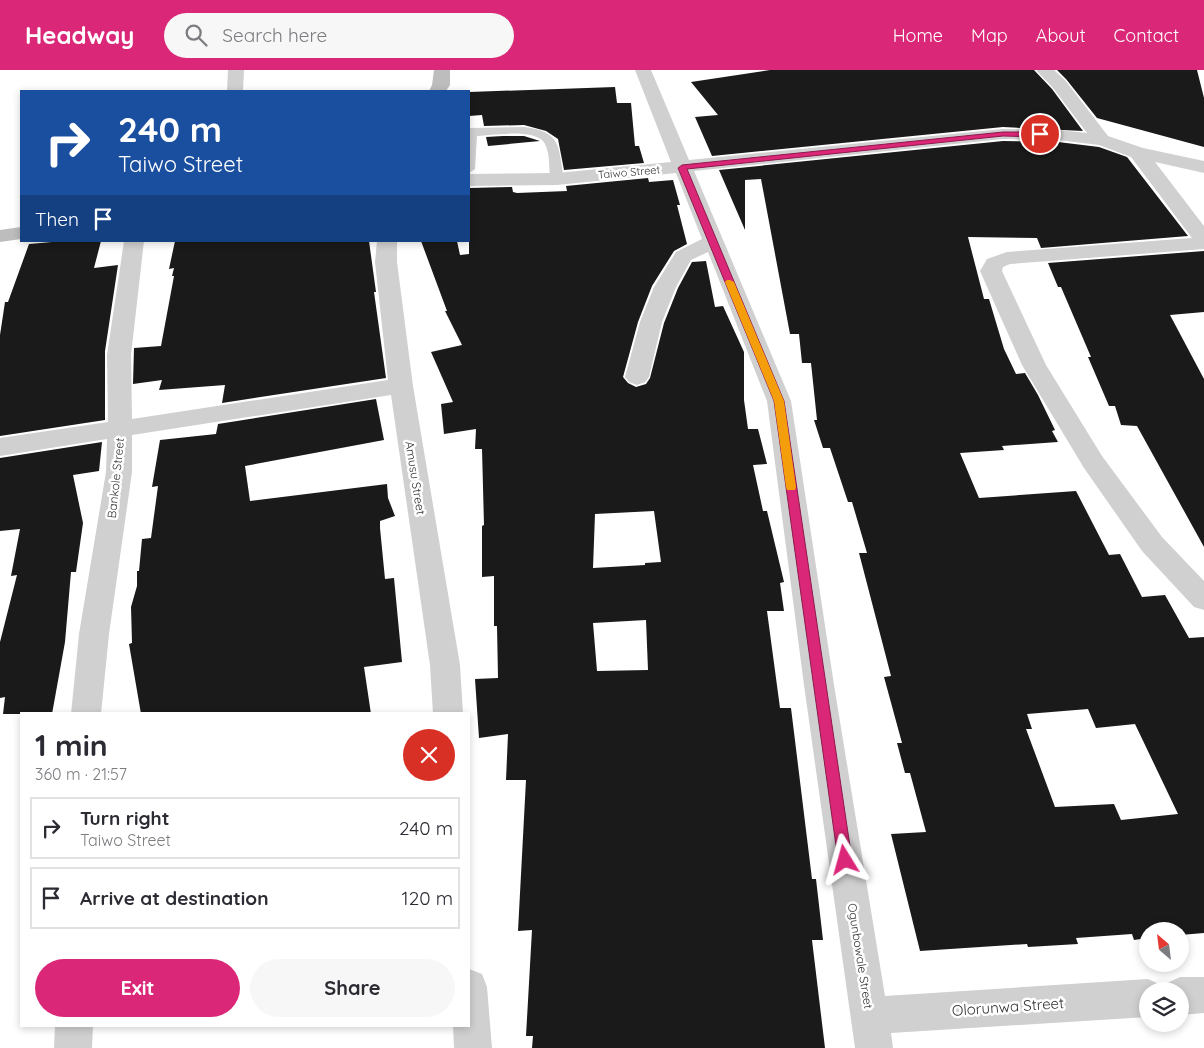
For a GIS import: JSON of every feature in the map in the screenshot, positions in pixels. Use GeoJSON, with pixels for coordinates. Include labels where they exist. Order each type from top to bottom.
{"type":"FeatureCollection","features":[{"type":"Feature","properties":{"kind":"street"},"geometry":{"type":"LineString","coordinates":[[235,90],[236,70]]}},
{"type":"Feature","properties":{"kind":"street"},"geometry":{"type":"LineString","coordinates":[[438,90],[441,85],[442,70]]}},
{"type":"Feature","properties":{"kind":"street","name":"Ogunbowale Street"},"geometry":{"type":"LineString","coordinates":[[643,70],[779,401],[820,695],[871,1032]]}},
{"type":"Feature","properties":{"kind":"street"},"geometry":{"type":"LineString","coordinates":[[1044,70],[1059,84],[1102,140]]}},
{"type":"Feature","properties":{"kind":"street","name":"Taiwo Street"},"geometry":{"type":"LineString","coordinates":[[470,180],[557,179],[682,168],[1003,134],[1058,134],[1102,140],[1138,153],[1204,168]]}},
{"type":"Feature","properties":{"kind":"street"},"geometry":{"type":"LineString","coordinates":[[1138,153],[1204,241]]}},
{"type":"Feature","properties":{"kind":"street"},"geometry":{"type":"LineString","coordinates":[[0,236],[20,233]]}},
{"type":"Feature","properties":{"kind":"street"},"geometry":{"type":"LineString","coordinates":[[1204,241],[1007,258],[994,262],[991,271],[1034,365],[1094,462],[1152,544],[1204,599]]}},
{"type":"Feature","properties":{"kind":"street","name":"Bankole Street"},"geometry":{"type":"LineString","coordinates":[[86,712],[94,634],[119,472],[119,355],[134,242]]}},
{"type":"Feature","properties":{"kind":"street","name":"Amusu Street"},"geometry":{"type":"LineString","coordinates":[[387,242],[386,262],[401,386],[445,665],[448,712]]}},
{"type":"Feature","properties":{"kind":"street"},"geometry":{"type":"LineString","coordinates":[[637,377],[651,322],[665,287],[683,256],[713,242]]}},
{"type":"Feature","properties":{"kind":"street"},"geometry":{"type":"LineString","coordinates":[[0,447],[401,386]]}},
{"type":"Feature","properties":{"kind":"street"},"geometry":{"type":"LineString","coordinates":[[1189,996],[1204,995]]}},
{"type":"Feature","properties":{"kind":"street","name":"Olorunwa Street"},"geometry":{"type":"LineString","coordinates":[[871,1032],[1139,999]]}},
{"type":"Feature","properties":{"kind":"street"},"geometry":{"type":"LineString","coordinates":[[470,1002],[473,1048]]}},
{"type":"Feature","properties":{"kind":"street"},"geometry":{"type":"LineString","coordinates":[[73,1048],[74,1027]]}},
{"type":"Feature","properties":{"kind":"lane"},"geometry":{"type":"LineString","coordinates":[[470,132],[528,130],[544,134],[550,141],[557,179]]}},
{"type":"Feature","properties":{"kind":"building"},"geometry":{"type":"Polygon","coordinates":[[[770,70],[1034,70],[1052,89],[1083,131],[1003,127],[712,156],[695,117],[718,115],[691,82],[770,70]]]}},
{"type":"Feature","properties":{"kind":"building"},"geometry":{"type":"Polygon","coordinates":[[[1057,70],[1197,70],[1204,98],[1204,147],[1097,118],[1057,70]]]}},
{"type":"Feature","properties":{"kind":"building"},"geometry":{"type":"Polygon","coordinates":[[[615,87],[617,103],[631,103],[635,146],[639,146],[644,163],[564,170],[558,139],[546,131],[524,125],[484,126],[482,115],[470,116],[470,92],[615,87]]]}},
{"type":"Feature","properties":{"kind":"building"},"geometry":{"type":"Polygon","coordinates":[[[524,136],[540,141],[488,146],[486,137],[524,136]]]}},
{"type":"Feature","properties":{"kind":"building"},"geometry":{"type":"Polygon","coordinates":[[[1003,141],[1058,142],[1099,147],[1127,157],[1188,236],[1041,248],[1037,238],[968,237],[984,299],[989,299],[1004,349],[1016,374],[1025,373],[1038,395],[1055,430],[1052,431],[1058,442],[1002,446],[1004,450],[960,453],[979,498],[1076,491],[1109,555],[1120,554],[1142,597],[1165,595],[1189,638],[1204,637],[1204,933],[1189,934],[1189,922],[1139,922],[1139,939],[1134,940],[1132,934],[1076,938],[1078,944],[1028,947],[1027,944],[920,951],[891,834],[926,832],[910,773],[905,773],[897,743],[902,743],[884,677],[891,676],[859,553],[867,553],[852,502],[848,502],[830,448],[823,448],[814,420],[817,420],[811,363],[802,363],[799,334],[790,334],[761,179],[745,180],[745,230],[719,170],[1003,141]],[[1088,709],[1027,714],[1032,729],[1026,729],[1055,807],[1114,804],[1121,820],[1178,814],[1135,724],[1096,728],[1088,709]]]}},
{"type":"Feature","properties":{"kind":"building"},"geometry":{"type":"Polygon","coordinates":[[[648,178],[649,182],[673,180],[687,244],[674,251],[652,286],[638,322],[623,377],[628,383],[636,387],[646,384],[650,378],[664,323],[678,288],[692,262],[706,261],[715,307],[723,306],[744,352],[744,400],[748,429],[758,429],[767,464],[753,465],[763,511],[767,511],[784,582],[780,583],[784,611],[767,611],[780,708],[791,708],[812,879],[816,879],[823,940],[812,940],[825,1048],[532,1048],[533,1036],[526,1036],[532,930],[518,931],[526,780],[506,780],[508,734],[479,738],[475,679],[498,678],[497,626],[494,626],[494,576],[482,577],[482,526],[484,525],[482,449],[475,449],[476,429],[444,434],[441,404],[453,402],[431,352],[462,345],[445,311],[447,311],[421,242],[457,242],[460,255],[469,254],[470,188],[512,187],[513,192],[517,193],[567,191],[566,186],[648,178]],[[654,511],[595,514],[593,568],[645,565],[645,563],[661,562],[654,511]],[[646,620],[593,623],[597,671],[648,670],[646,620]]]}},
{"type":"Feature","properties":{"kind":"building"},"geometry":{"type":"Polygon","coordinates":[[[101,242],[94,268],[118,265],[105,351],[105,420],[0,436],[0,335],[5,302],[8,302],[29,244],[101,242]]]}},
{"type":"Feature","properties":{"kind":"building"},"geometry":{"type":"Polygon","coordinates":[[[175,242],[369,242],[386,378],[222,403],[225,385],[159,390],[162,380],[133,384],[134,348],[161,346],[174,276],[172,276],[174,268],[169,269],[175,242]]]}},
{"type":"Feature","properties":{"kind":"building"},"geometry":{"type":"Polygon","coordinates":[[[1204,251],[1204,312],[1170,315],[1204,379],[1204,547],[1137,426],[1121,425],[1115,406],[1109,406],[1088,357],[1091,357],[1061,287],[1058,287],[1048,263],[1204,251]]]}},
{"type":"Feature","properties":{"kind":"building"},"geometry":{"type":"Polygon","coordinates":[[[376,399],[384,440],[245,466],[250,501],[387,484],[388,498],[395,516],[380,521],[380,528],[385,579],[394,578],[402,662],[364,667],[371,712],[141,712],[129,644],[132,643],[131,607],[137,586],[137,571],[139,571],[142,539],[151,538],[158,486],[152,487],[160,440],[216,434],[218,424],[376,399]]]}},
{"type":"Feature","properties":{"kind":"building"},"geometry":{"type":"Polygon","coordinates":[[[102,442],[99,471],[73,475],[83,523],[76,572],[71,572],[65,642],[52,712],[3,714],[5,697],[0,698],[0,642],[17,575],[11,576],[20,529],[0,531],[0,458],[102,442]]]}},
{"type":"Feature","properties":{"kind":"slow traffic"},"geometry":{"type":"LineString","coordinates":[[730,282],[779,401],[791,487]]}},
{"type":"Feature","properties":{"kind":"route"},"geometry":{"type":"LineString","coordinates":[[845,860],[779,401],[682,168],[1003,134],[1040,134]]}}]}
